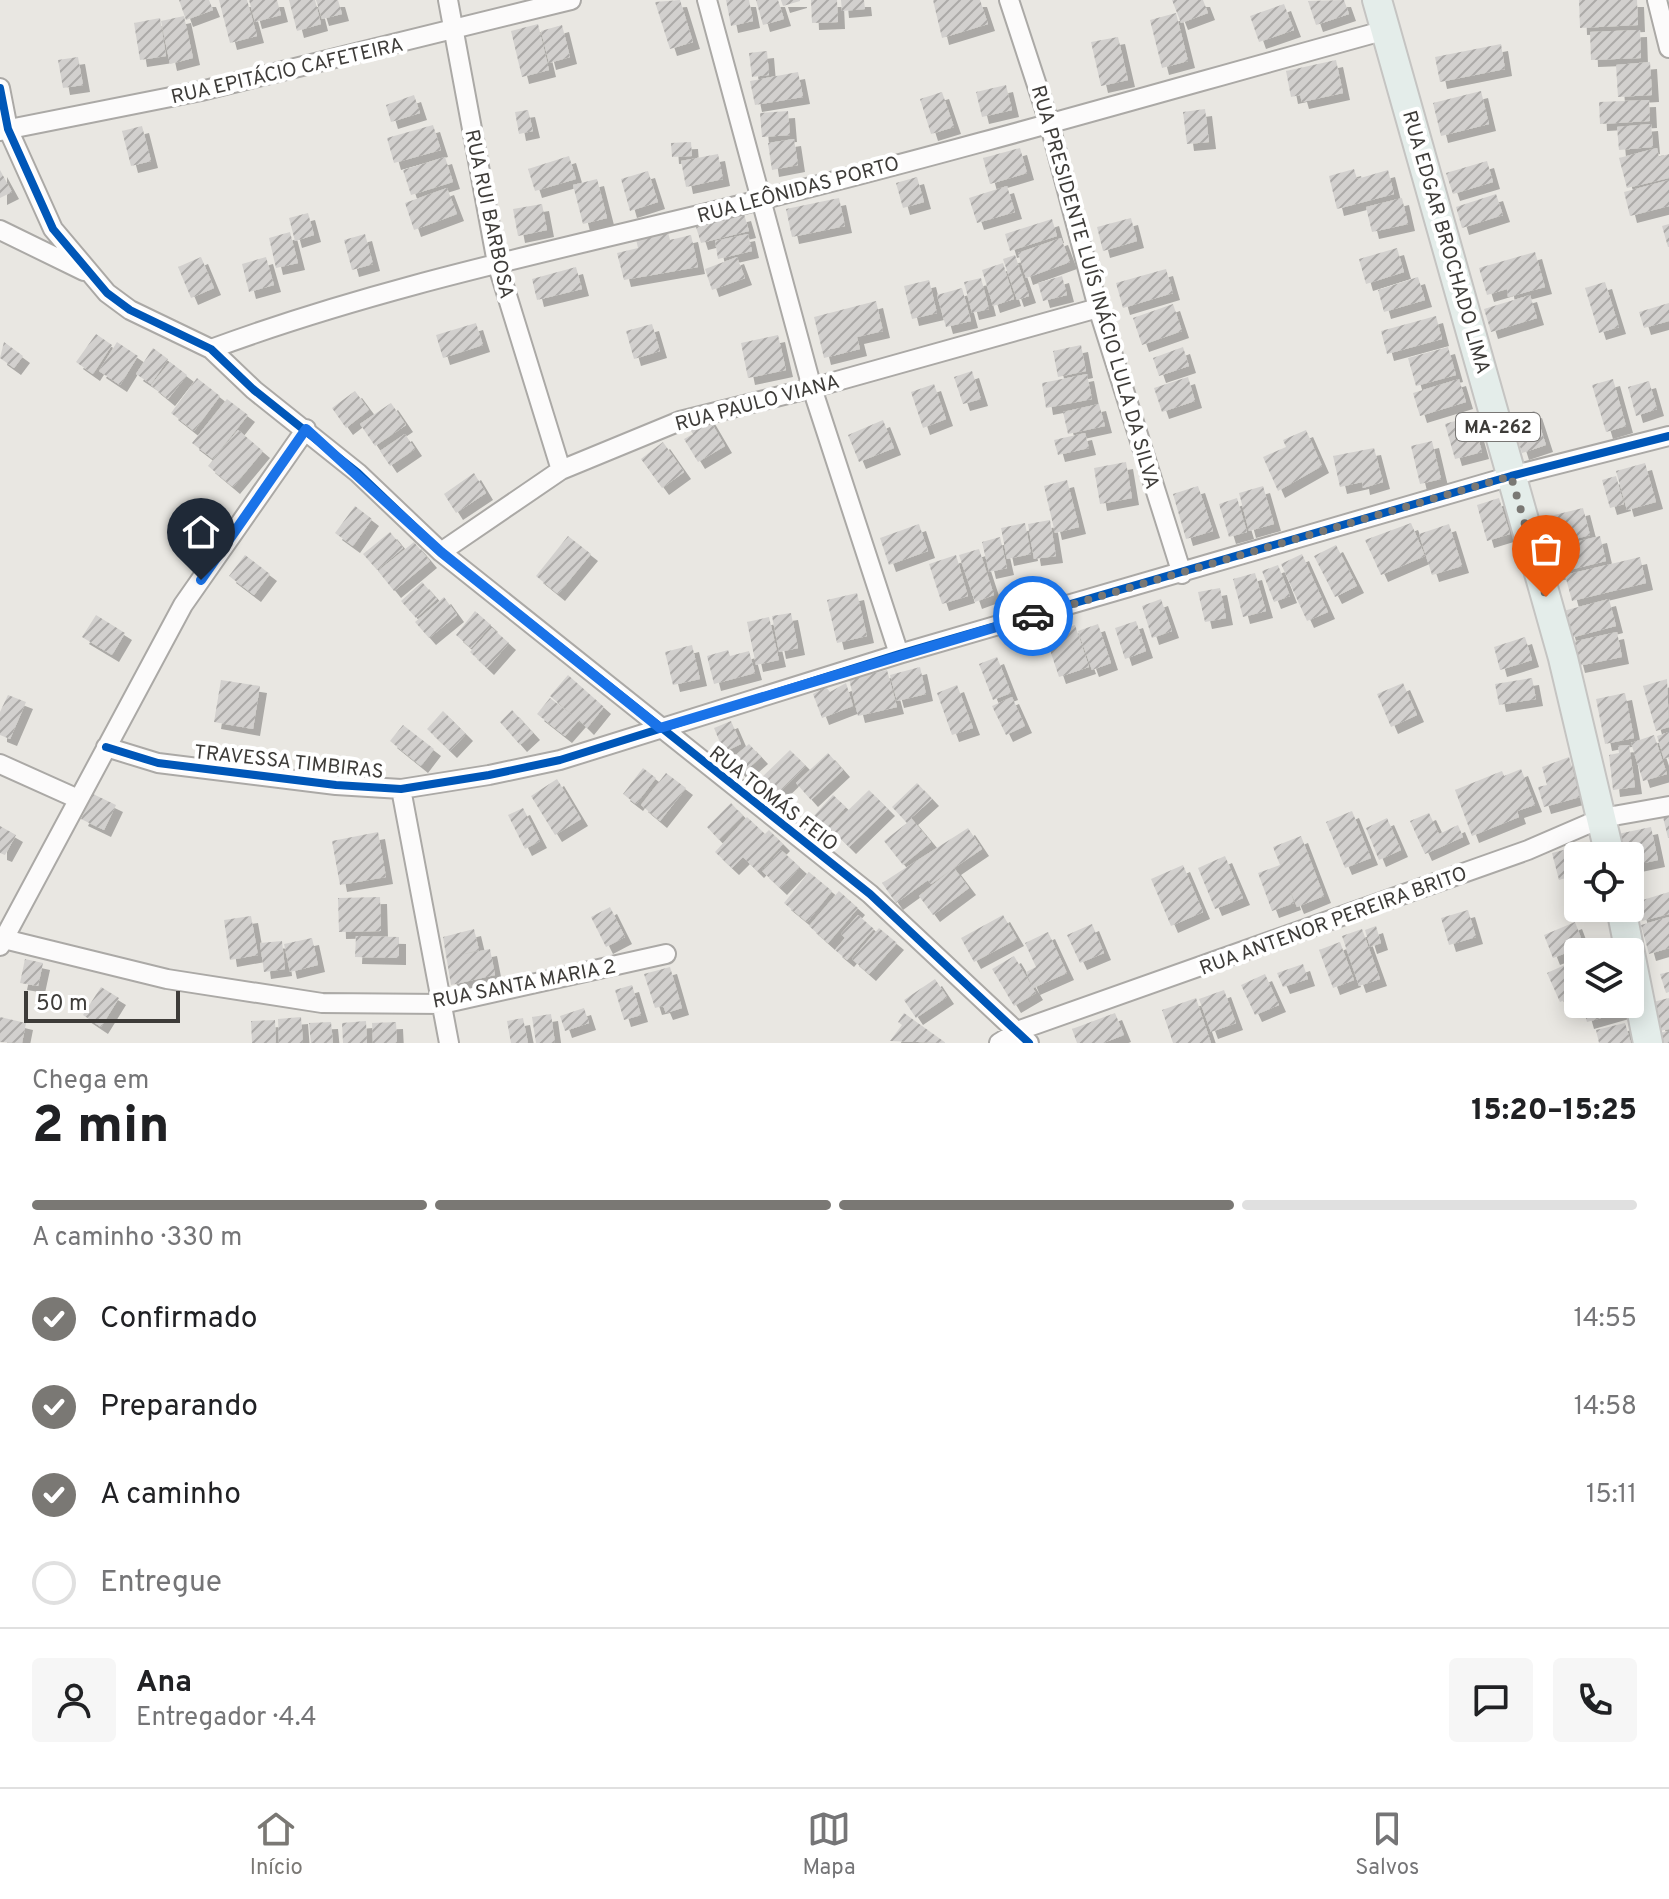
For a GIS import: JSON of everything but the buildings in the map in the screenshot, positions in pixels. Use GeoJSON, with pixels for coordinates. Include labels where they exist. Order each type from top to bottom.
{"type":"FeatureCollection","features":[{"type":"Feature","properties":{"kind":"main road","name":"RUA EDGAR BROCHADO LIMA"},"geometry":{"type":"LineString","coordinates":[[1377,0],[1563,658],[1607,842]]}},
{"type":"Feature","properties":{"kind":"main road"},"geometry":{"type":"LineString","coordinates":[[1624,922],[1648,1043]]}},
{"type":"Feature","properties":{"kind":"street","name":"RUA RUI BARBOSA"},"geometry":{"type":"LineString","coordinates":[[448,0],[497,263],[561,470]]}},
{"type":"Feature","properties":{"kind":"street","name":"RUA EPITÁCIO CAFETEIRA"},"geometry":{"type":"LineString","coordinates":[[4,130],[201,91],[571,0]]}},
{"type":"Feature","properties":{"kind":"street"},"geometry":{"type":"LineString","coordinates":[[707,0],[812,388],[899,654]]}},
{"type":"Feature","properties":{"kind":"street","name":"RUA PRESIDENTE LUÍS INÁCIO LULA DA SILVA"},"geometry":{"type":"LineString","coordinates":[[1009,0],[1049,122],[1098,308],[1182,574]]}},
{"type":"Feature","properties":{"kind":"street"},"geometry":{"type":"LineString","coordinates":[[1657,0],[1669,48]]}},
{"type":"Feature","properties":{"kind":"street","name":"RUA LEÔNIDAS PORTO"},"geometry":{"type":"LineString","coordinates":[[211,349],[266,328],[497,263],[761,200],[1386,30]]}},
{"type":"Feature","properties":{"kind":"street","name":"RUA TOMÁS FEIO"},"geometry":{"type":"LineString","coordinates":[[0,88],[4,130],[53,229],[87,272],[130,310],[211,349],[254,390],[306,429],[441,552],[870,894],[1024,1037]]}},
{"type":"Feature","properties":{"kind":"street"},"geometry":{"type":"LineString","coordinates":[[0,230],[87,272]]}},
{"type":"Feature","properties":{"kind":"street","name":"RUA PAULO VIANA"},"geometry":{"type":"LineString","coordinates":[[441,552],[561,470],[680,421],[812,388],[1098,308]]}},
{"type":"Feature","properties":{"kind":"street"},"geometry":{"type":"LineString","coordinates":[[2,942],[183,605],[306,429]]}},
{"type":"Feature","properties":{"kind":"street","name":"TRAVESSA TIMBIRAS"},"geometry":{"type":"LineString","coordinates":[[106,747],[158,763],[401,789],[560,760],[899,654],[1511,476],[1669,436]]}},
{"type":"Feature","properties":{"kind":"street"},"geometry":{"type":"LineString","coordinates":[[0,764],[78,799]]}},
{"type":"Feature","properties":{"kind":"street","name":"TRAVESSA TIMBIRAS"},"geometry":{"type":"LineString","coordinates":[[401,789],[449,1043]]}},
{"type":"Feature","properties":{"kind":"street","name":"RUA ANTENOR PEREIRA BRITO"},"geometry":{"type":"LineString","coordinates":[[999,1043],[1024,1037],[1528,850],[1602,818],[1669,806]]}},
{"type":"Feature","properties":{"kind":"street","name":"RUA SANTA MARIA 2"},"geometry":{"type":"LineString","coordinates":[[2,942],[167,979],[322,1003],[442,1004],[666,954]]}},
{"type":"Feature","properties":{"kind":"cycle path"},"geometry":{"type":"LineString","coordinates":[[0,88],[8,129],[53,229],[107,293],[130,310],[211,349],[254,390],[358,473],[441,552],[870,894],[1029,1043]]}},
{"type":"Feature","properties":{"kind":"cycle path"},"geometry":{"type":"LineString","coordinates":[[106,747],[158,763],[336,785],[401,789],[489,775],[560,760],[899,654],[1511,476],[1669,436]]}},
{"type":"Feature","properties":{"kind":"way so far"},"geometry":{"type":"LineString","coordinates":[[1033,616],[1511,476],[1546,597]]}},
{"type":"Feature","properties":{"kind":"route"},"geometry":{"type":"LineString","coordinates":[[201,580],[306,429],[358,473],[441,552],[660,728],[1033,616]]}}]}
